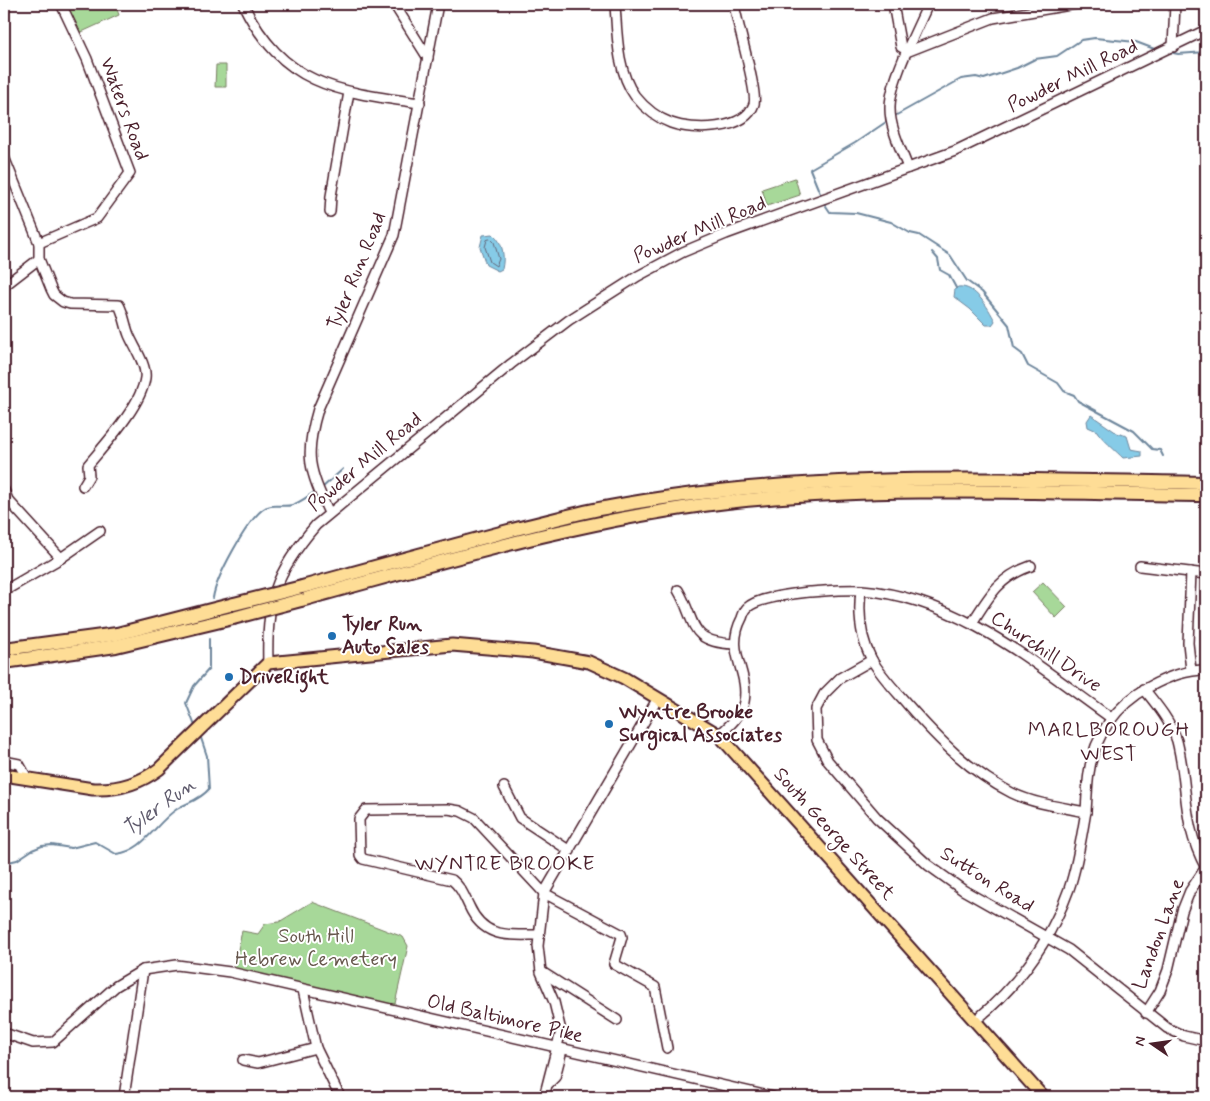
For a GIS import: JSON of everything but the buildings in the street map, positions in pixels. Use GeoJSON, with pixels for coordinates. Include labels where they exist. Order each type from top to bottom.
{"type":"FeatureCollection","features":[{"type":"Feature","properties":{"kind":"highway"},"geometry":{"type":"LineString","coordinates":[[4,649],[117,634],[608,507],[717,492],[818,482],[899,479],[1206,483]]}},
{"type":"Feature","properties":{"kind":"highway"},"geometry":{"type":"LineString","coordinates":[[4,662],[116,646],[233,618],[584,526],[727,502],[804,496],[911,492],[1206,495]]}},
{"type":"Feature","properties":{"kind":"main road","name":"South George Street"},"geometry":{"type":"LineString","coordinates":[[268,663],[452,645],[574,657],[604,667],[719,735],[1044,1097]]}},
{"type":"Feature","properties":{"kind":"main road"},"geometry":{"type":"LineString","coordinates":[[4,775],[94,789],[124,787],[154,773],[268,663]]}},
{"type":"Feature","properties":{"kind":"street","name":"Waters Road"},"geometry":{"type":"LineString","coordinates":[[39,243],[97,218],[130,173],[87,59],[61,4]]}},
{"type":"Feature","properties":{"kind":"street"},"geometry":{"type":"LineString","coordinates":[[243,4],[263,36],[294,68],[314,81],[350,92],[420,103]]}},
{"type":"Feature","properties":{"kind":"street"},"geometry":{"type":"LineString","coordinates":[[394,4],[428,58]]}},
{"type":"Feature","properties":{"kind":"street","name":"Tyler Run Road"},"geometry":{"type":"LineString","coordinates":[[329,513],[310,467],[310,435],[318,409],[394,234],[438,4]]}},
{"type":"Feature","properties":{"kind":"street"},"geometry":{"type":"LineString","coordinates":[[615,4],[618,44],[625,76],[634,94],[658,117],[678,126],[695,128],[733,123],[747,115],[754,104],[755,90],[741,39],[734,4]]}},
{"type":"Feature","properties":{"kind":"street"},"geometry":{"type":"LineString","coordinates":[[893,4],[901,47],[909,51],[993,18],[1076,4]]}},
{"type":"Feature","properties":{"kind":"street"},"geometry":{"type":"LineString","coordinates":[[908,168],[891,121],[890,107],[893,91],[928,4]]}},
{"type":"Feature","properties":{"kind":"street"},"geometry":{"type":"LineString","coordinates":[[1171,48],[1175,4]]}},
{"type":"Feature","properties":{"kind":"street","name":"Powder Mill Road"},"geometry":{"type":"LineString","coordinates":[[268,663],[267,623],[274,591],[291,556],[316,525],[511,364],[605,295],[683,252],[978,140],[1206,30]]}},
{"type":"Feature","properties":{"kind":"street"},"geometry":{"type":"LineString","coordinates":[[330,212],[330,196],[350,92]]}},
{"type":"Feature","properties":{"kind":"street"},"geometry":{"type":"LineString","coordinates":[[4,156],[39,243],[39,259],[54,295],[63,302],[119,306],[126,328],[144,368],[145,378],[130,411],[123,424],[88,465],[89,476],[83,486]]}},
{"type":"Feature","properties":{"kind":"street"},"geometry":{"type":"LineString","coordinates":[[4,286],[39,259]]}},
{"type":"Feature","properties":{"kind":"street"},"geometry":{"type":"LineString","coordinates":[[4,490],[6,500],[61,558]]}},
{"type":"Feature","properties":{"kind":"street"},"geometry":{"type":"LineString","coordinates":[[4,591],[61,558],[100,532]]}},
{"type":"Feature","properties":{"kind":"street"},"geometry":{"type":"LineString","coordinates":[[972,623],[999,584],[1013,572],[1031,566]]}},
{"type":"Feature","properties":{"kind":"street"},"geometry":{"type":"LineString","coordinates":[[1140,566],[1206,574]]}},
{"type":"Feature","properties":{"kind":"street"},"geometry":{"type":"LineString","coordinates":[[1191,572],[1188,643],[1191,670]]}},
{"type":"Feature","properties":{"kind":"street"},"geometry":{"type":"LineString","coordinates":[[678,590],[686,603],[690,623],[702,637],[718,644],[734,644],[745,687],[744,704],[734,721],[719,735]]}},
{"type":"Feature","properties":{"kind":"street"},"geometry":{"type":"LineString","coordinates":[[861,590],[858,612],[861,632],[872,660],[896,692],[943,744],[984,778],[1014,794],[1038,803],[1086,812]]}},
{"type":"Feature","properties":{"kind":"street","name":"Churchill Drive"},"geometry":{"type":"LineString","coordinates":[[734,644],[738,626],[747,608],[767,599],[794,594],[861,590],[889,594],[972,623],[1000,639],[1111,718]]}},
{"type":"Feature","properties":{"kind":"street","name":"Sutton Road"},"geometry":{"type":"LineString","coordinates":[[872,660],[840,678],[824,694],[816,709],[817,740],[828,761],[877,818],[928,865],[963,890],[1047,937],[1095,970],[1146,1013],[1168,1028],[1184,1036],[1206,1041]]}},
{"type":"Feature","properties":{"kind":"street"},"geometry":{"type":"LineString","coordinates":[[976,1020],[999,1001],[1028,969],[1047,937],[1069,888],[1086,812],[1089,773],[1097,741],[1111,718],[1126,702],[1164,678],[1191,670],[1206,670]]}},
{"type":"Feature","properties":{"kind":"street"},"geometry":{"type":"LineString","coordinates":[[1144,689],[1166,719],[1176,739],[1192,837],[1206,867]]}},
{"type":"Feature","properties":{"kind":"street"},"geometry":{"type":"LineString","coordinates":[[544,1097],[559,1049],[561,1022],[541,972],[538,946],[544,893],[658,698]]}},
{"type":"Feature","properties":{"kind":"street"},"geometry":{"type":"LineString","coordinates":[[4,761],[19,764],[27,778]]}},
{"type":"Feature","properties":{"kind":"street"},"geometry":{"type":"LineString","coordinates":[[504,787],[520,818],[570,851]]}},
{"type":"Feature","properties":{"kind":"street"},"geometry":{"type":"LineString","coordinates":[[539,934],[504,935],[490,931],[475,920],[461,889],[452,880],[363,859],[360,854],[359,819],[366,810],[448,809],[460,811],[474,818],[544,893],[621,934],[622,937],[614,964],[655,987],[667,1048]]}},
{"type":"Feature","properties":{"kind":"street","name":"Landon Lane"},"geometry":{"type":"LineString","coordinates":[[1146,1013],[1160,991],[1168,970],[1182,911],[1190,891],[1206,867]]}},
{"type":"Feature","properties":{"kind":"street","name":"Old Baltimore Pike"},"geometry":{"type":"LineString","coordinates":[[143,970],[177,965],[230,972],[773,1097]]}},
{"type":"Feature","properties":{"kind":"street"},"geometry":{"type":"LineString","coordinates":[[4,1034],[33,1043],[53,1042],[116,986],[143,970]]}},
{"type":"Feature","properties":{"kind":"street"},"geometry":{"type":"LineString","coordinates":[[124,1097],[143,970]]}},
{"type":"Feature","properties":{"kind":"street"},"geometry":{"type":"LineString","coordinates":[[541,972],[617,1020]]}},
{"type":"Feature","properties":{"kind":"street"},"geometry":{"type":"LineString","coordinates":[[303,990],[316,1048],[340,1097]]}},
{"type":"Feature","properties":{"kind":"street"},"geometry":{"type":"LineString","coordinates":[[243,1060],[258,1063],[316,1048]]}},
{"type":"Feature","properties":{"kind":"green space"},"geometry":{"type":"Polygon","coordinates":[[[60,4],[115,4],[119,15],[73,36],[60,4]]]}},
{"type":"Feature","properties":{"kind":"green space"},"geometry":{"type":"Polygon","coordinates":[[[216,65],[226,65],[226,87],[215,87],[216,65]]]}},
{"type":"Feature","properties":{"kind":"green space"},"geometry":{"type":"Polygon","coordinates":[[[795,178],[800,195],[767,206],[762,189],[795,178]]]}},
{"type":"Feature","properties":{"kind":"green space"},"geometry":{"type":"Polygon","coordinates":[[[1043,582],[1067,607],[1056,618],[1032,592],[1043,582]]]}},
{"type":"Feature","properties":{"kind":"green space","name":"South Hill Hebrew Cemetery"},"geometry":{"type":"Polygon","coordinates":[[[312,902],[403,937],[408,946],[394,1008],[233,972],[242,931],[258,934],[265,924],[279,922],[312,902]]]}},
{"type":"Feature","properties":{"kind":"water"},"geometry":{"type":"Polygon","coordinates":[[[493,234],[501,245],[503,255],[502,269],[498,271],[486,265],[480,247],[483,235],[493,234]]]}},
{"type":"Feature","properties":{"kind":"water"},"geometry":{"type":"Polygon","coordinates":[[[958,287],[970,290],[980,298],[995,321],[992,325],[986,325],[970,309],[954,297],[955,289],[958,287]]]}},
{"type":"Feature","properties":{"kind":"water"},"geometry":{"type":"Polygon","coordinates":[[[1091,415],[1117,433],[1127,436],[1131,449],[1142,451],[1142,456],[1123,458],[1097,431],[1088,427],[1087,421],[1091,415]]]}},
{"type":"Feature","properties":{"kind":"waterway"},"geometry":{"type":"LineString","coordinates":[[893,117],[961,79],[976,77],[984,79],[1017,68],[1035,59],[1057,56],[1081,40],[1095,38],[1136,42],[1157,50]]}},
{"type":"Feature","properties":{"kind":"waterway"},"geometry":{"type":"LineString","coordinates":[[1169,52],[1178,54],[1206,52]]}},
{"type":"Feature","properties":{"kind":"waterway"},"geometry":{"type":"LineString","coordinates":[[821,196],[810,169],[855,143],[889,120]]}},
{"type":"Feature","properties":{"kind":"waterway"},"geometry":{"type":"LineString","coordinates":[[824,203],[830,212],[856,213],[891,222],[910,233],[919,235],[950,255],[967,281],[982,292],[1009,325],[1014,348],[1022,354],[1028,366],[1058,383],[1064,391],[1074,395],[1078,401],[1134,431],[1152,449],[1160,450],[1163,456]]}},
{"type":"Feature","properties":{"kind":"waterway"},"geometry":{"type":"LineString","coordinates":[[932,252],[938,259],[940,270],[949,275],[956,288]]}},
{"type":"Feature","properties":{"kind":"waterway","name":"Tyler Run"},"geometry":{"type":"LineString","coordinates":[[322,488],[343,469]]}},
{"type":"Feature","properties":{"kind":"waterway","name":"Tyler Run"},"geometry":{"type":"LineString","coordinates":[[213,598],[226,564],[240,538],[255,517],[269,506],[292,505],[316,491]]}},
{"type":"Feature","properties":{"kind":"waterway","name":"Tyler Run"},"geometry":{"type":"LineString","coordinates":[[195,726],[186,703],[194,686],[209,669],[209,639]]}},
{"type":"Feature","properties":{"kind":"waterway","name":"Tyler Run"},"geometry":{"type":"LineString","coordinates":[[4,863],[17,860],[42,846],[52,845],[71,848],[95,842],[116,854],[135,848],[169,815],[202,796],[209,789],[207,756],[200,735]]}},
{"type":"Feature","properties":{"kind":"place","name":"Tyler Run Auto Sales"},"geometry":{"type":"Point","coordinates":[332,636]}},
{"type":"Feature","properties":{"kind":"place","name":"DriveRight"},"geometry":{"type":"Point","coordinates":[229,677]}},
{"type":"Feature","properties":{"kind":"place","name":"Wyntre Brooke Surgical Associates"},"geometry":{"type":"Point","coordinates":[609,724]}},
{"type":"Feature","properties":{"kind":"district","name":"MARLBOROUGH WEST"},"geometry":{"type":"Point","coordinates":[1109,742]}},
{"type":"Feature","properties":{"kind":"district","name":"WYNTRE BROOKE"},"geometry":{"type":"Point","coordinates":[505,864]}}]}
